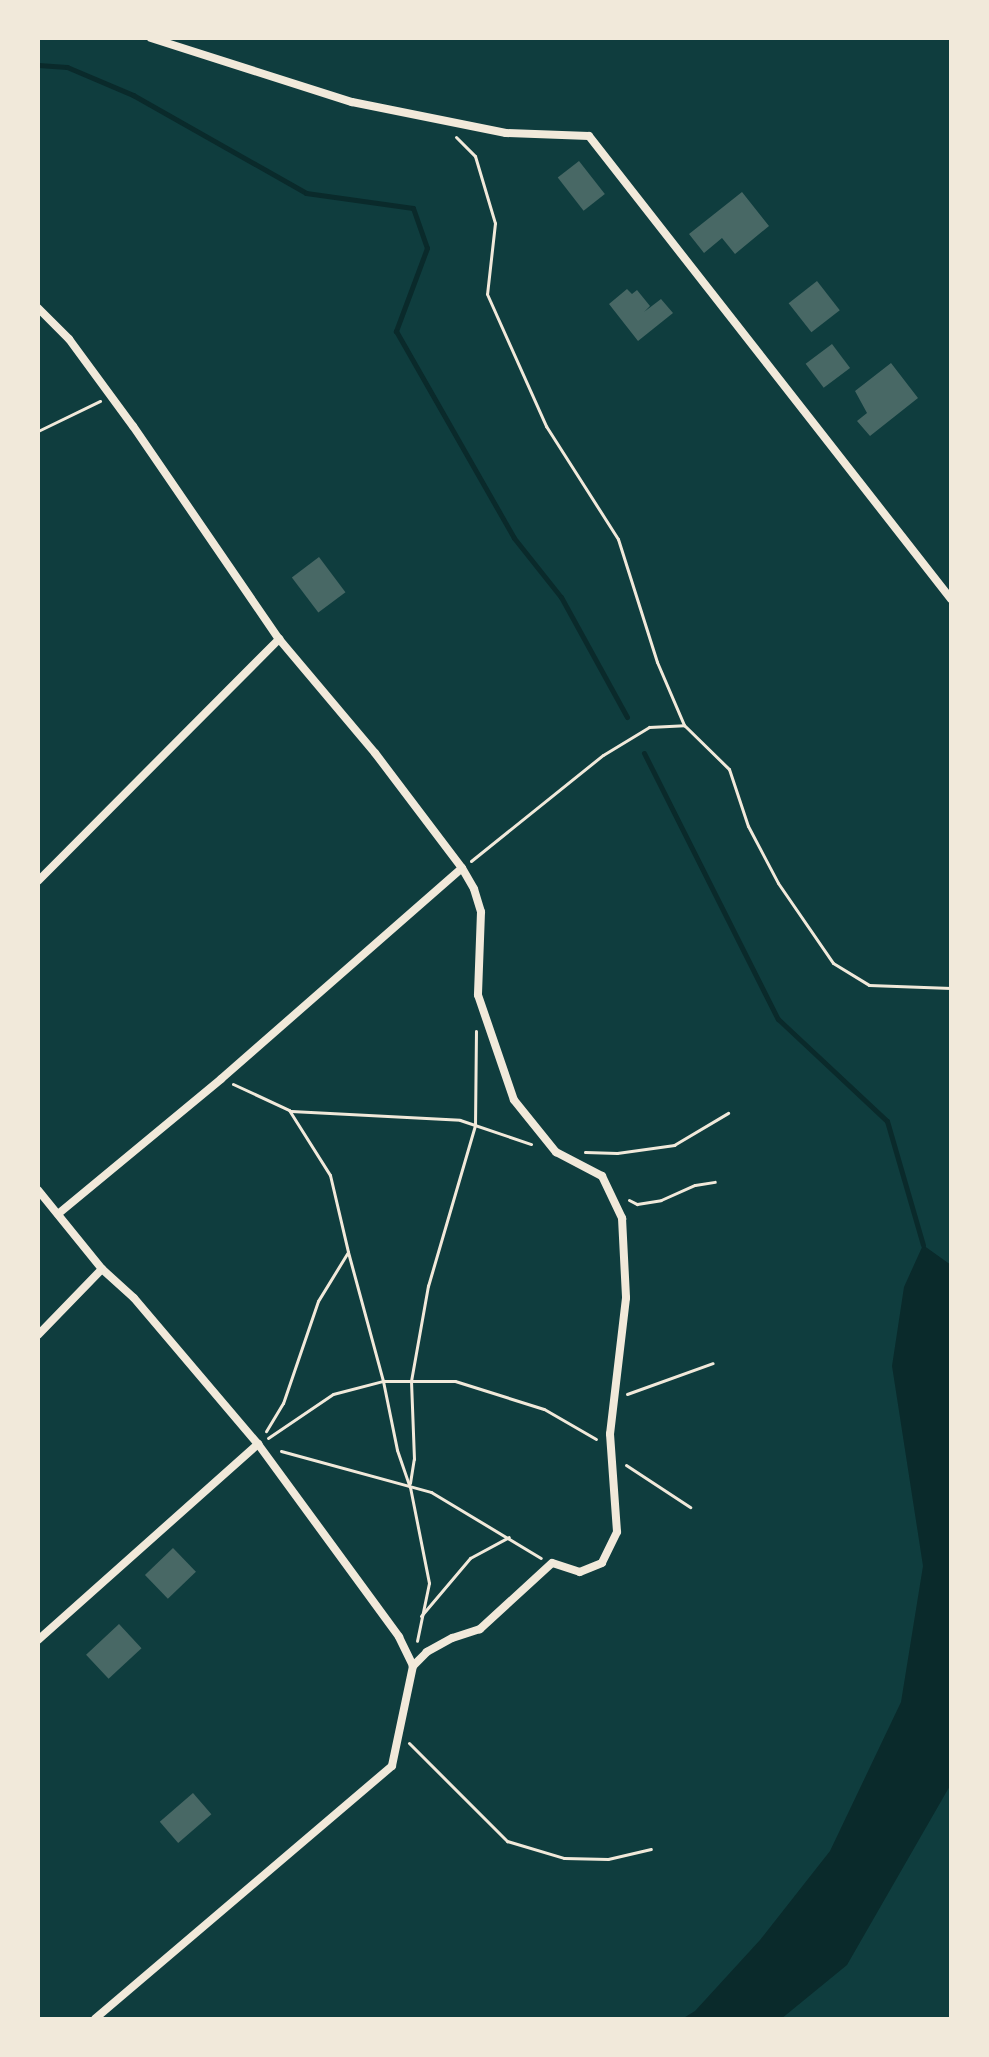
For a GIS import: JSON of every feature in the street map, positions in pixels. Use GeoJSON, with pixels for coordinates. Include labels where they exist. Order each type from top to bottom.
{"type":"FeatureCollection","features":[{"type":"Feature","properties":{"kind":"street"},"geometry":{"type":"LineString","coordinates":[[151,38],[309,90],[440,120],[506,133],[589,136],[951,599]]}},
{"type":"Feature","properties":{"kind":"street"},"geometry":{"type":"LineString","coordinates":[[38,308],[69,339],[110,395],[279,639],[375,753],[462,868],[474,889],[481,912],[478,995],[514,1100],[556,1152],[602,1176],[622,1218],[626,1298],[610,1434],[617,1532],[602,1563],[580,1572],[552,1563],[480,1629],[452,1638],[427,1652],[413,1666],[392,1766],[95,2019]]}},
{"type":"Feature","properties":{"kind":"street"},"geometry":{"type":"LineString","coordinates":[[38,881],[279,639]]}},
{"type":"Feature","properties":{"kind":"street"},"geometry":{"type":"LineString","coordinates":[[58,1214],[221,1079],[462,868]]}},
{"type":"Feature","properties":{"kind":"street"},"geometry":{"type":"LineString","coordinates":[[38,1190],[102,1269],[134,1298],[258,1444],[399,1637],[413,1666]]}},
{"type":"Feature","properties":{"kind":"street"},"geometry":{"type":"LineString","coordinates":[[38,1335],[102,1269]]}},
{"type":"Feature","properties":{"kind":"street"},"geometry":{"type":"LineString","coordinates":[[38,1640],[258,1444]]}},
{"type":"Feature","properties":{"kind":"path"},"geometry":{"type":"LineString","coordinates":[[440,120],[475,156],[495,223],[487,294],[546,426],[618,539],[657,662],[684,725],[729,769],[748,826],[778,883],[833,963],[869,985],[951,988]]}},
{"type":"Feature","properties":{"kind":"path"},"geometry":{"type":"LineString","coordinates":[[38,431],[110,395]]}},
{"type":"Feature","properties":{"kind":"path"},"geometry":{"type":"LineString","coordinates":[[462,868],[603,755],[649,727],[684,725]]}},
{"type":"Feature","properties":{"kind":"path"},"geometry":{"type":"LineString","coordinates":[[410,1487],[414,1459],[411,1381],[428,1286],[475,1125],[477,1023]]}},
{"type":"Feature","properties":{"kind":"path"},"geometry":{"type":"LineString","coordinates":[[221,1079],[289,1110],[460,1120],[556,1152],[617,1153],[674,1145],[728,1113]]}},
{"type":"Feature","properties":{"kind":"path"},"geometry":{"type":"LineString","coordinates":[[289,1110],[330,1175],[383,1381],[397,1450],[410,1487],[429,1583],[413,1666]]}},
{"type":"Feature","properties":{"kind":"path"},"geometry":{"type":"LineString","coordinates":[[608,1188],[637,1204],[715,1182]]}},
{"type":"Feature","properties":{"kind":"path"},"geometry":{"type":"LineString","coordinates":[[258,1444],[283,1403],[318,1301],[348,1252]]}},
{"type":"Feature","properties":{"kind":"path"},"geometry":{"type":"LineString","coordinates":[[616,1398],[713,1363]]}},
{"type":"Feature","properties":{"kind":"path"},"geometry":{"type":"LineString","coordinates":[[258,1444],[291,1425],[333,1394],[383,1381],[455,1381],[544,1409],[593,1436],[613,1456],[690,1507]]}},
{"type":"Feature","properties":{"kind":"path"},"geometry":{"type":"LineString","coordinates":[[258,1444],[431,1492],[552,1563]]}},
{"type":"Feature","properties":{"kind":"path"},"geometry":{"type":"LineString","coordinates":[[421,1616],[470,1558],[509,1537]]}},
{"type":"Feature","properties":{"kind":"path"},"geometry":{"type":"LineString","coordinates":[[407,1741],[507,1841],[564,1858],[608,1859],[651,1849]]}},
{"type":"Feature","properties":{"kind":"water"},"geometry":{"type":"Polygon","coordinates":[[[923,1245],[951,1265],[951,1784],[847,1965],[781,2019],[682,2019],[695,2011],[760,1940],[830,1851],[901,1702],[923,1566],[892,1366],[904,1287],[923,1245]]]}},
{"type":"Feature","properties":{"kind":"building"},"geometry":{"type":"Polygon","coordinates":[[[579,161],[605,194],[584,211],[558,178],[579,161]]]}},
{"type":"Feature","properties":{"kind":"building"},"geometry":{"type":"Polygon","coordinates":[[[742,192],[769,226],[735,254],[722,238],[704,253],[689,234],[742,192]]]}},
{"type":"Feature","properties":{"kind":"building"},"geometry":{"type":"Polygon","coordinates":[[[817,281],[840,310],[811,332],[789,303],[817,281]]]}},
{"type":"Feature","properties":{"kind":"building"},"geometry":{"type":"Polygon","coordinates":[[[627,289],[632,294],[637,290],[650,306],[644,312],[661,299],[673,313],[638,341],[609,304],[627,289]]]}},
{"type":"Feature","properties":{"kind":"building"},"geometry":{"type":"Polygon","coordinates":[[[832,344],[850,368],[824,388],[806,364],[832,344]]]}},
{"type":"Feature","properties":{"kind":"building"},"geometry":{"type":"Polygon","coordinates":[[[891,363],[918,398],[870,436],[857,421],[867,413],[855,391],[891,363]]]}},
{"type":"Feature","properties":{"kind":"building"},"geometry":{"type":"Polygon","coordinates":[[[319,557],[345,592],[318,613],[292,577],[319,557]]]}},
{"type":"Feature","properties":{"kind":"building"},"geometry":{"type":"Polygon","coordinates":[[[173,1548],[196,1572],[168,1599],[145,1575],[173,1548]]]}},
{"type":"Feature","properties":{"kind":"building"},"geometry":{"type":"Polygon","coordinates":[[[119,1624],[142,1648],[109,1679],[86,1655],[119,1624]]]}},
{"type":"Feature","properties":{"kind":"building"},"geometry":{"type":"Polygon","coordinates":[[[193,1793],[211,1814],[178,1843],[160,1822],[193,1793]]]}},
{"type":"Feature","properties":{"kind":"waterway"},"geometry":{"type":"LineString","coordinates":[[38,65],[67,67],[133,95],[306,193],[413,208],[427,248],[396,331],[514,538],[561,597],[627,717]]}},
{"type":"Feature","properties":{"kind":"waterway"},"geometry":{"type":"LineString","coordinates":[[644,753],[778,1019],[887,1121],[923,1245]]}}]}
